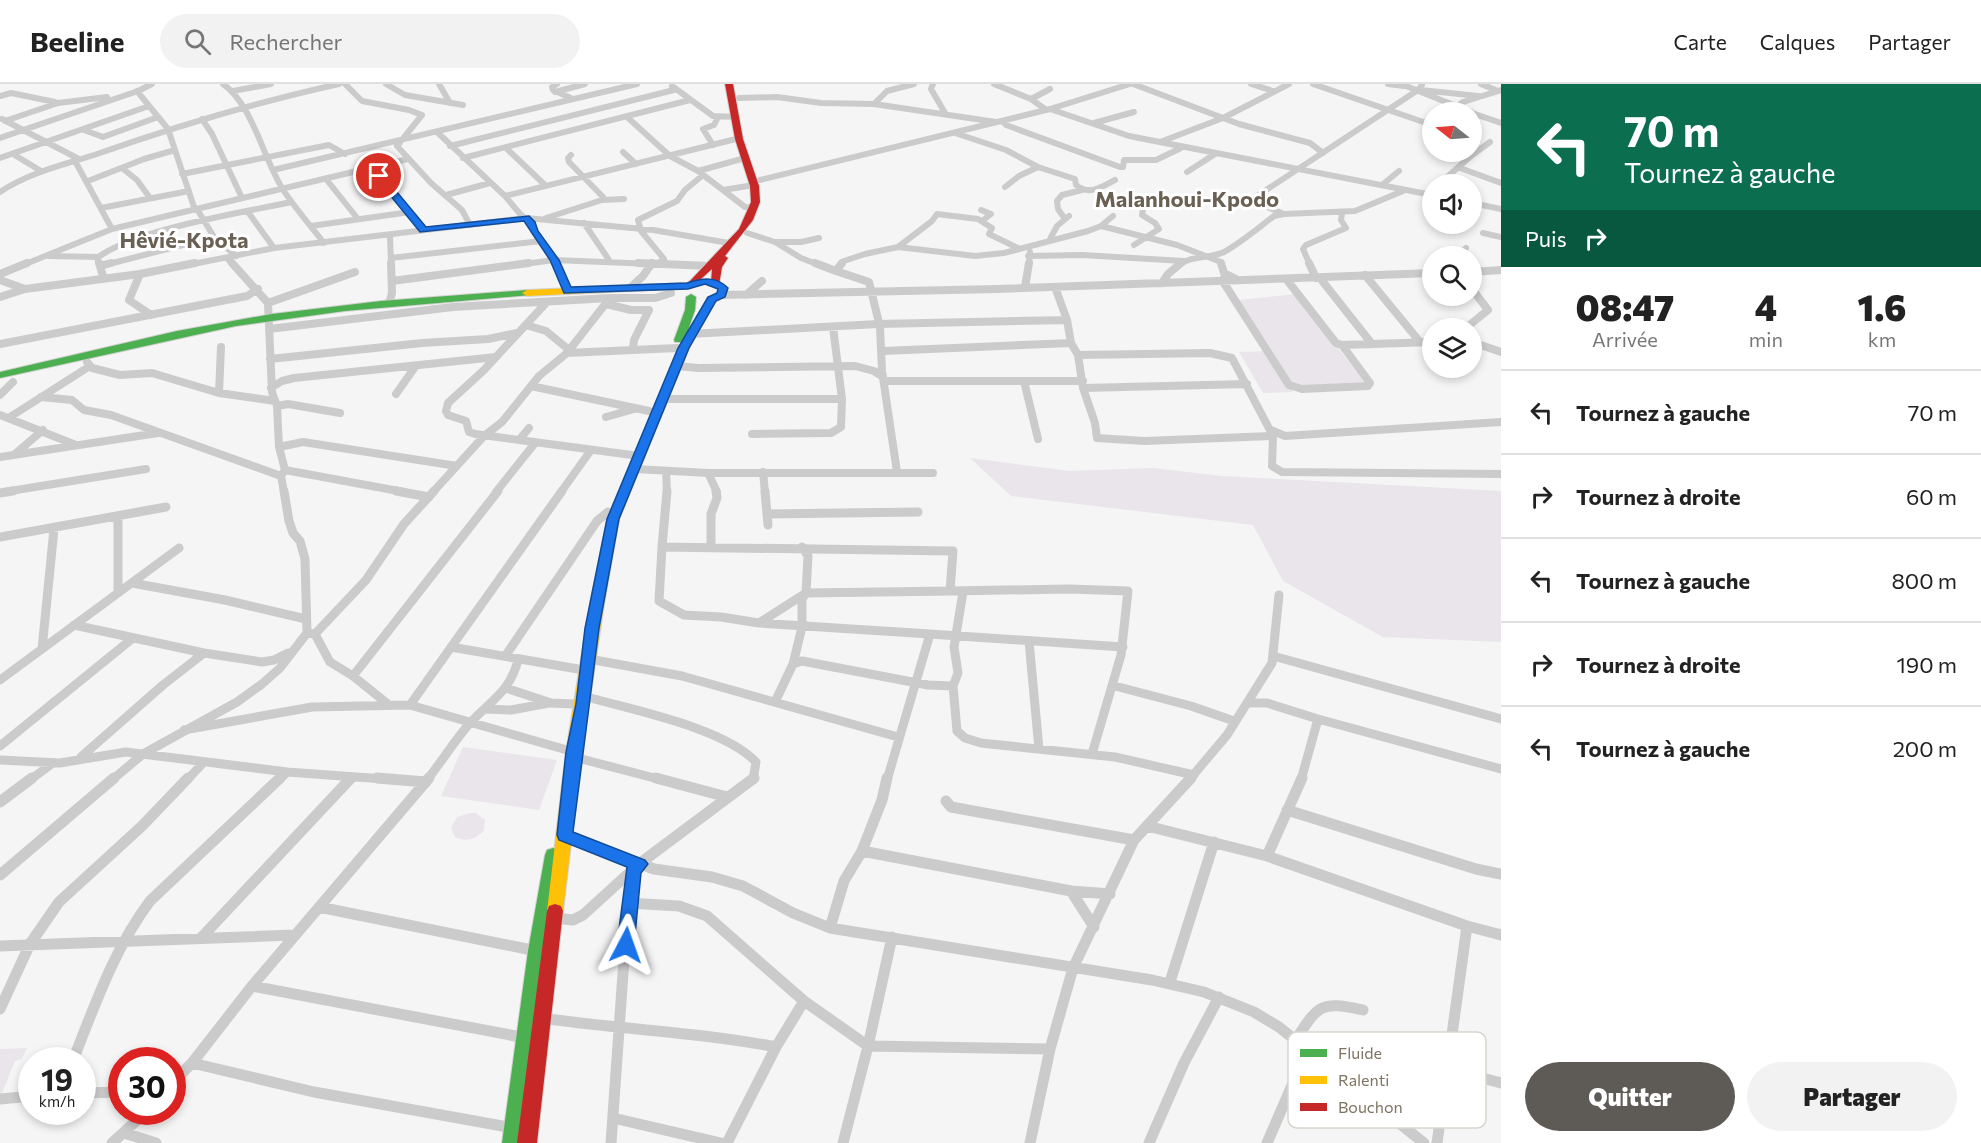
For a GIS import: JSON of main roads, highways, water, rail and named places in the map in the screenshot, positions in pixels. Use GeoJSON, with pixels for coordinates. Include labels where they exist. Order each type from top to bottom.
{"type":"FeatureCollection","features":[{"type":"Feature","properties":{"kind":"main road"},"geometry":{"type":"LineString","coordinates":[[578,700],[589,659],[596,607],[613,519],[649,411],[690,310],[690,290],[729,243],[754,208],[757,183],[744,158],[729,84]]}},
{"type":"Feature","properties":{"kind":"main road"},"geometry":{"type":"LineString","coordinates":[[527,1143],[565,835],[578,700],[578,669],[592,570],[608,512],[663,399],[690,334],[716,292],[717,267],[747,233],[762,208],[738,91]]}},
{"type":"Feature","properties":{"kind":"main road"},"geometry":{"type":"LineString","coordinates":[[0,375],[220,327],[269,324],[458,303],[603,294],[671,293],[690,290],[704,281],[716,292]]}},
{"type":"Feature","properties":{"kind":"main road"},"geometry":{"type":"LineString","coordinates":[[0,384],[269,324],[389,304],[450,297],[630,288],[690,290]]}},
{"type":"Feature","properties":{"kind":"main road"},"geometry":{"type":"LineString","coordinates":[[512,1143],[537,951],[572,753]]}},
{"type":"Feature","properties":{"kind":"district","name":"Malanhoui-Kpodo"},"geometry":{"type":"Point","coordinates":[1187,199]}},
{"type":"Feature","properties":{"kind":"district","name":"Hêvié-Kpota"},"geometry":{"type":"Point","coordinates":[184,240]}}]}
